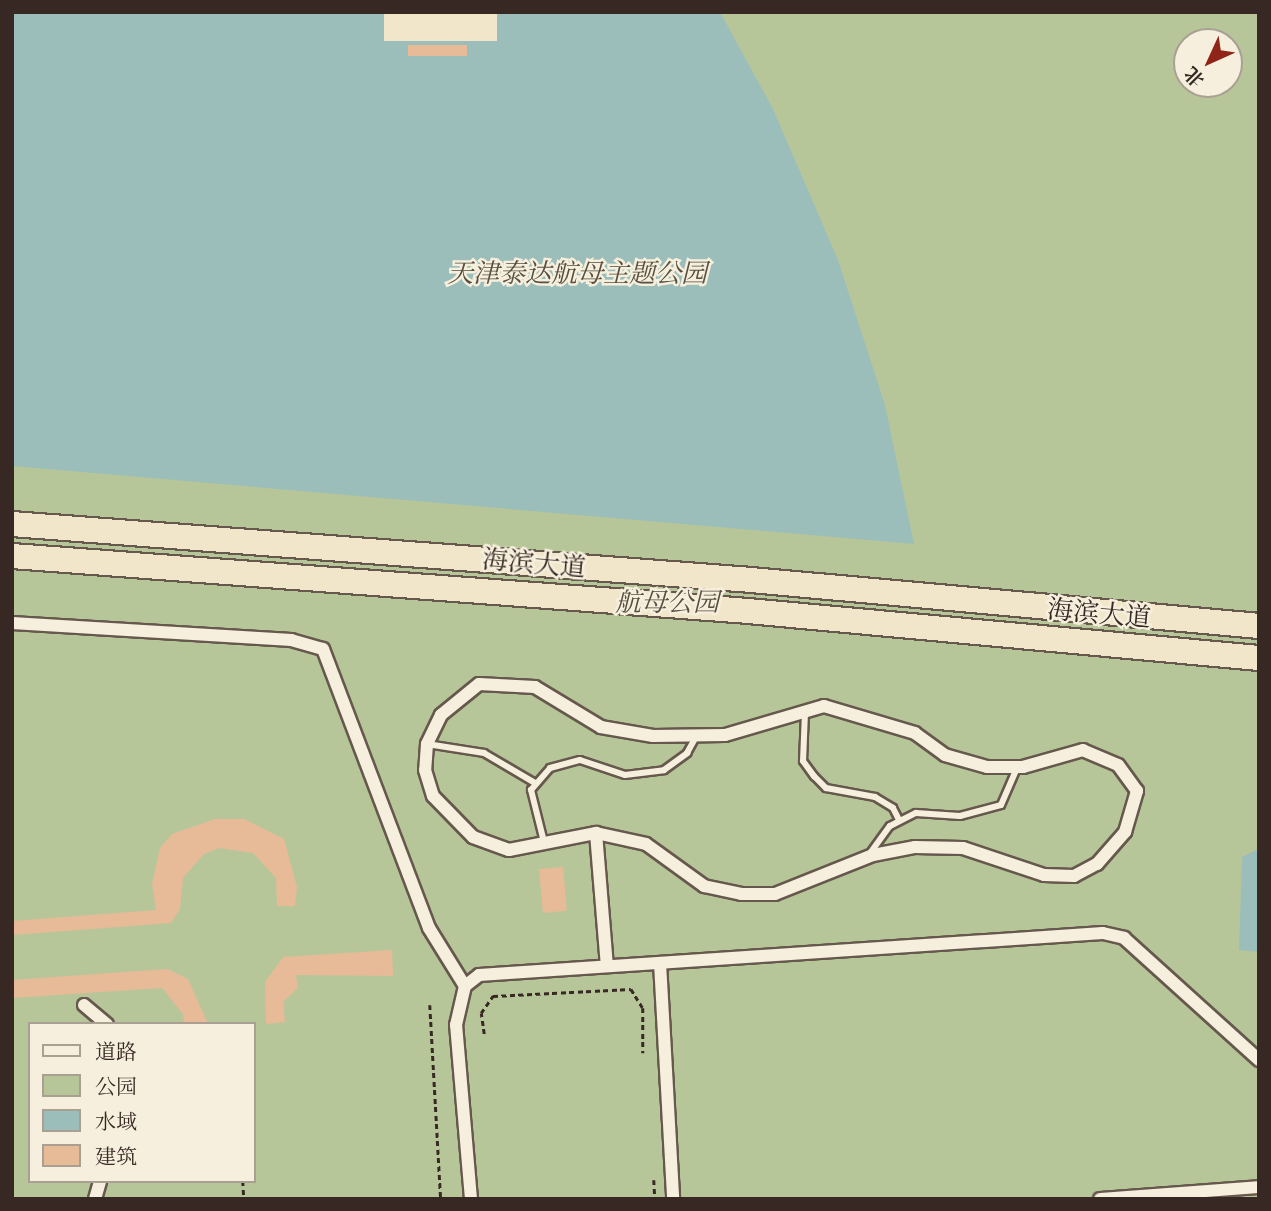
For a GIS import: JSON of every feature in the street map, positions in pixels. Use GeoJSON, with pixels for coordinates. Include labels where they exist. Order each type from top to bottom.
{"type":"FeatureCollection","features":[{"type":"Feature","properties":{"kind":"highway","name":"海滨大道"},"geometry":{"type":"LineString","coordinates":[[12,524],[723,577],[1259,626]]}},
{"type":"Feature","properties":{"kind":"highway","name":"海滨大道"},"geometry":{"type":"LineString","coordinates":[[12,556],[721,609],[1259,658]]}},
{"type":"Feature","properties":{"kind":"street"},"geometry":{"type":"LineString","coordinates":[[12,622],[291,640],[323,649],[429,928],[465,986]]}},
{"type":"Feature","properties":{"kind":"street"},"geometry":{"type":"LineString","coordinates":[[499,681],[535,687],[601,727],[653,736],[697,735],[725,735],[824,706],[856,712],[915,733],[945,755],[988,767],[1017,767],[1083,750],[1118,765],[1137,790],[1125,832],[1097,864],[1074,876],[1044,874],[963,848],[915,847],[867,858],[775,894],[741,894],[704,886],[646,844],[596,833],[509,849],[473,838],[433,796],[425,770],[427,744],[457,699],[479,684],[499,681]]}},
{"type":"Feature","properties":{"kind":"street"},"geometry":{"type":"LineString","coordinates":[[596,833],[607,966]]}},
{"type":"Feature","properties":{"kind":"street"},"geometry":{"type":"LineString","coordinates":[[471,1199],[456,1025],[465,986],[478,975],[1103,933],[1124,938],[1259,1060]]}},
{"type":"Feature","properties":{"kind":"street"},"geometry":{"type":"LineString","coordinates":[[660,962],[673,1199]]}},
{"type":"Feature","properties":{"kind":"street"},"geometry":{"type":"LineString","coordinates":[[84,1005],[105,1022]]}},
{"type":"Feature","properties":{"kind":"street"},"geometry":{"type":"LineString","coordinates":[[1100,1199],[1259,1187]]}},
{"type":"Feature","properties":{"kind":"lane"},"geometry":{"type":"LineString","coordinates":[[806,711],[803,761],[814,776],[826,788],[875,797],[893,808],[899,820]]}},
{"type":"Feature","properties":{"kind":"lane"},"geometry":{"type":"LineString","coordinates":[[544,842],[532,805],[535,783],[550,768],[580,760],[625,775],[664,770],[687,753],[697,735]]}},
{"type":"Feature","properties":{"kind":"lane"},"geometry":{"type":"LineString","coordinates":[[427,744],[484,753],[535,783]]}},
{"type":"Feature","properties":{"kind":"lane"},"geometry":{"type":"LineString","coordinates":[[867,858],[877,839],[899,820],[916,813],[985,813],[1009,796],[1017,767]]}},
{"type":"Feature","properties":{"kind":"path"},"geometry":{"type":"LineString","coordinates":[[484,1034],[481,1013],[494,996],[631,989],[643,1008],[643,1053]]}},
{"type":"Feature","properties":{"kind":"path"},"geometry":{"type":"LineString","coordinates":[[430,1004],[441,1199]]}},
{"type":"Feature","properties":{"kind":"path"},"geometry":{"type":"LineString","coordinates":[[654,1180],[656,1199]]}},
{"type":"Feature","properties":{"kind":"green space","name":"航母公园"},"geometry":{"type":"Polygon","coordinates":[[[12,12],[1259,12],[1259,1199],[12,1199],[12,12]]]}},
{"type":"Feature","properties":{"kind":"water","name":"天津泰达航母主题公园"},"geometry":{"type":"Polygon","coordinates":[[[12,12],[720,12],[773,109],[838,260],[885,405],[914,544],[12,466],[12,12]]]}},
{"type":"Feature","properties":{"kind":"water"},"geometry":{"type":"Polygon","coordinates":[[[1259,849],[1259,952],[1239,950],[1242,857],[1259,849]]]}},
{"type":"Feature","properties":{"kind":"pier"},"geometry":{"type":"Polygon","coordinates":[[[384,12],[497,12],[497,41],[384,41],[384,12]]]}},
{"type":"Feature","properties":{"kind":"building"},"geometry":{"type":"Polygon","coordinates":[[[408,45],[467,45],[467,56],[408,56],[408,45]]]}},
{"type":"Feature","properties":{"kind":"building"},"geometry":{"type":"Polygon","coordinates":[[[215,819],[244,819],[284,839],[297,887],[295,906],[277,906],[276,878],[253,853],[219,848],[204,854],[183,878],[180,909],[171,923],[12,935],[12,921],[156,910],[152,884],[160,848],[172,834],[215,819]]]}},
{"type":"Feature","properties":{"kind":"building"},"geometry":{"type":"Polygon","coordinates":[[[563,867],[567,911],[543,913],[539,869],[563,867]]]}},
{"type":"Feature","properties":{"kind":"building"},"geometry":{"type":"Polygon","coordinates":[[[392,950],[393,976],[296,975],[298,988],[283,1002],[285,1022],[266,1024],[265,982],[283,957],[392,950]]]}},
{"type":"Feature","properties":{"kind":"building"},"geometry":{"type":"Polygon","coordinates":[[[167,969],[188,979],[207,1022],[184,1022],[183,1014],[162,988],[12,998],[12,980],[167,969]]]}}]}
